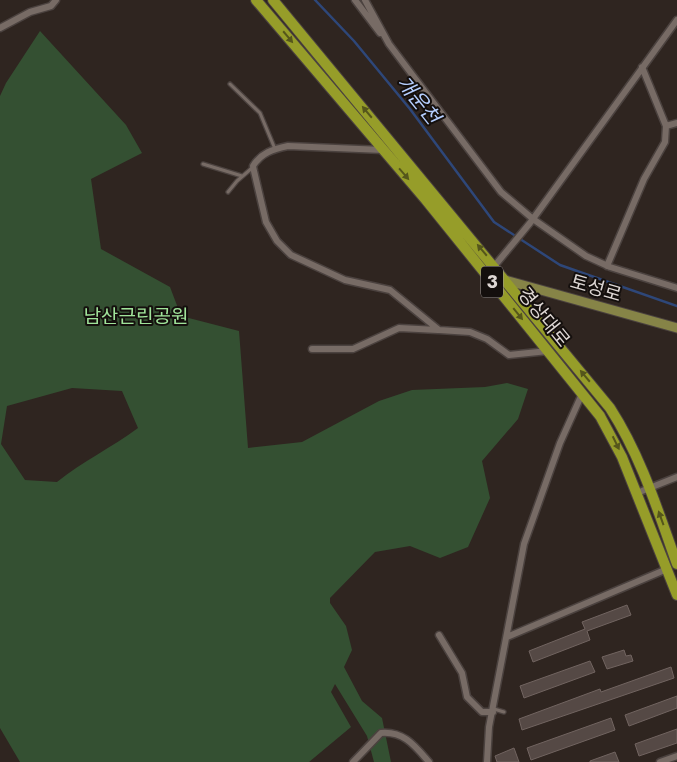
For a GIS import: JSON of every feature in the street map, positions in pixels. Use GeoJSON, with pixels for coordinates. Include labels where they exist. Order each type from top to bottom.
{"type":"FeatureCollection","features":[{"type":"Feature","properties":{"kind":"main road","name":"경상대로"},"geometry":{"type":"LineString","coordinates":[[256,0],[487,275],[607,427],[637,493],[677,595]]}},
{"type":"Feature","properties":{"kind":"main road","name":"경상대로"},"geometry":{"type":"LineString","coordinates":[[273,0],[610,408],[633,448],[677,564]]}},
{"type":"Feature","properties":{"kind":"street"},"geometry":{"type":"LineString","coordinates":[[0,28],[30,12],[51,6],[56,0]]}},
{"type":"Feature","properties":{"kind":"street"},"geometry":{"type":"LineString","coordinates":[[356,0],[501,192],[532,221],[586,256],[607,266],[677,288]]}},
{"type":"Feature","properties":{"kind":"street"},"geometry":{"type":"LineString","coordinates":[[365,0],[389,44]]}},
{"type":"Feature","properties":{"kind":"street"},"geometry":{"type":"LineString","coordinates":[[487,275],[505,256],[532,221],[676,22]]}},
{"type":"Feature","properties":{"kind":"street"},"geometry":{"type":"LineString","coordinates":[[607,266],[644,179],[665,142],[666,126],[642,67]]}},
{"type":"Feature","properties":{"kind":"street"},"geometry":{"type":"LineString","coordinates":[[666,126],[677,123]]}},
{"type":"Feature","properties":{"kind":"street"},"geometry":{"type":"LineString","coordinates":[[383,150],[288,146],[275,149],[259,158],[253,168],[266,222],[277,241],[291,255],[345,280],[390,290],[439,330]]}},
{"type":"Feature","properties":{"kind":"street","name":"토성로"},"geometry":{"type":"LineString","coordinates":[[506,280],[677,328]]}},
{"type":"Feature","properties":{"kind":"street"},"geometry":{"type":"LineString","coordinates":[[312,349],[353,349],[399,328],[470,332],[487,339],[509,354],[548,351]]}},
{"type":"Feature","properties":{"kind":"street"},"geometry":{"type":"LineString","coordinates":[[487,762],[493,711],[524,544],[532,515],[582,394]]}},
{"type":"Feature","properties":{"kind":"street"},"geometry":{"type":"LineString","coordinates":[[637,493],[649,486],[677,476]]}},
{"type":"Feature","properties":{"kind":"street"},"geometry":{"type":"LineString","coordinates":[[507,637],[666,569]]}},
{"type":"Feature","properties":{"kind":"street"},"geometry":{"type":"LineString","coordinates":[[440,635],[462,673],[467,696],[482,712],[493,711]]}},
{"type":"Feature","properties":{"kind":"street"},"geometry":{"type":"LineString","coordinates":[[353,762],[381,733],[393,732],[400,734],[429,762]]}},
{"type":"Feature","properties":{"kind":"street"},"geometry":{"type":"LineString","coordinates":[[660,762],[677,756]]}},
{"type":"Feature","properties":{"kind":"lane"},"geometry":{"type":"LineString","coordinates":[[230,84],[260,113],[275,149]]}},
{"type":"Feature","properties":{"kind":"lane"},"geometry":{"type":"LineString","coordinates":[[203,164],[242,176]]}},
{"type":"Feature","properties":{"kind":"lane"},"geometry":{"type":"LineString","coordinates":[[228,192],[242,176],[253,168]]}},
{"type":"Feature","properties":{"kind":"lane"},"geometry":{"type":"LineString","coordinates":[[493,711],[504,712]]}},
{"type":"Feature","properties":{"kind":"green space","name":"남산근린공원"},"geometry":{"type":"Polygon","coordinates":[[[40,31],[126,125],[142,153],[91,179],[101,249],[170,287],[181,316],[239,331],[248,448],[302,442],[379,401],[412,390],[485,387],[507,383],[528,389],[518,419],[482,461],[490,498],[468,547],[440,558],[410,546],[375,552],[330,598],[330,603],[346,626],[352,650],[344,667],[362,701],[382,718],[391,762],[374,762],[367,736],[335,684],[331,692],[351,727],[309,762],[20,762],[0,728],[0,96],[6,83],[40,31]],[[72,388],[7,406],[1,444],[25,480],[57,482],[138,428],[122,391],[72,388]]]}},
{"type":"Feature","properties":{"kind":"building"},"geometry":{"type":"Polygon","coordinates":[[[627,605],[631,615],[587,631],[590,640],[533,662],[529,651],[585,629],[582,622],[627,605]]]}},
{"type":"Feature","properties":{"kind":"building"},"geometry":{"type":"Polygon","coordinates":[[[624,650],[626,656],[631,655],[633,661],[607,669],[602,657],[624,650]]]}},
{"type":"Feature","properties":{"kind":"building"},"geometry":{"type":"Polygon","coordinates":[[[590,661],[595,672],[524,698],[520,686],[590,661]]]}},
{"type":"Feature","properties":{"kind":"building"},"geometry":{"type":"Polygon","coordinates":[[[671,667],[674,678],[522,730],[519,719],[600,689],[601,692],[671,667]]]}},
{"type":"Feature","properties":{"kind":"building"},"geometry":{"type":"Polygon","coordinates":[[[677,696],[677,708],[629,726],[625,715],[677,696]]]}},
{"type":"Feature","properties":{"kind":"building"},"geometry":{"type":"Polygon","coordinates":[[[611,718],[615,730],[531,760],[527,748],[611,718]]]}},
{"type":"Feature","properties":{"kind":"building"},"geometry":{"type":"Polygon","coordinates":[[[677,729],[677,743],[639,756],[635,744],[677,729]]]}},
{"type":"Feature","properties":{"kind":"building"},"geometry":{"type":"Polygon","coordinates":[[[514,748],[519,762],[497,762],[495,756],[514,748]]]}},
{"type":"Feature","properties":{"kind":"building"},"geometry":{"type":"Polygon","coordinates":[[[615,752],[619,762],[590,762],[590,761],[615,752]]]}},
{"type":"Feature","properties":{"kind":"waterway","name":"개운천"},"geometry":{"type":"LineString","coordinates":[[315,0],[354,41],[410,109],[494,222],[560,265],[677,306]]}}]}
